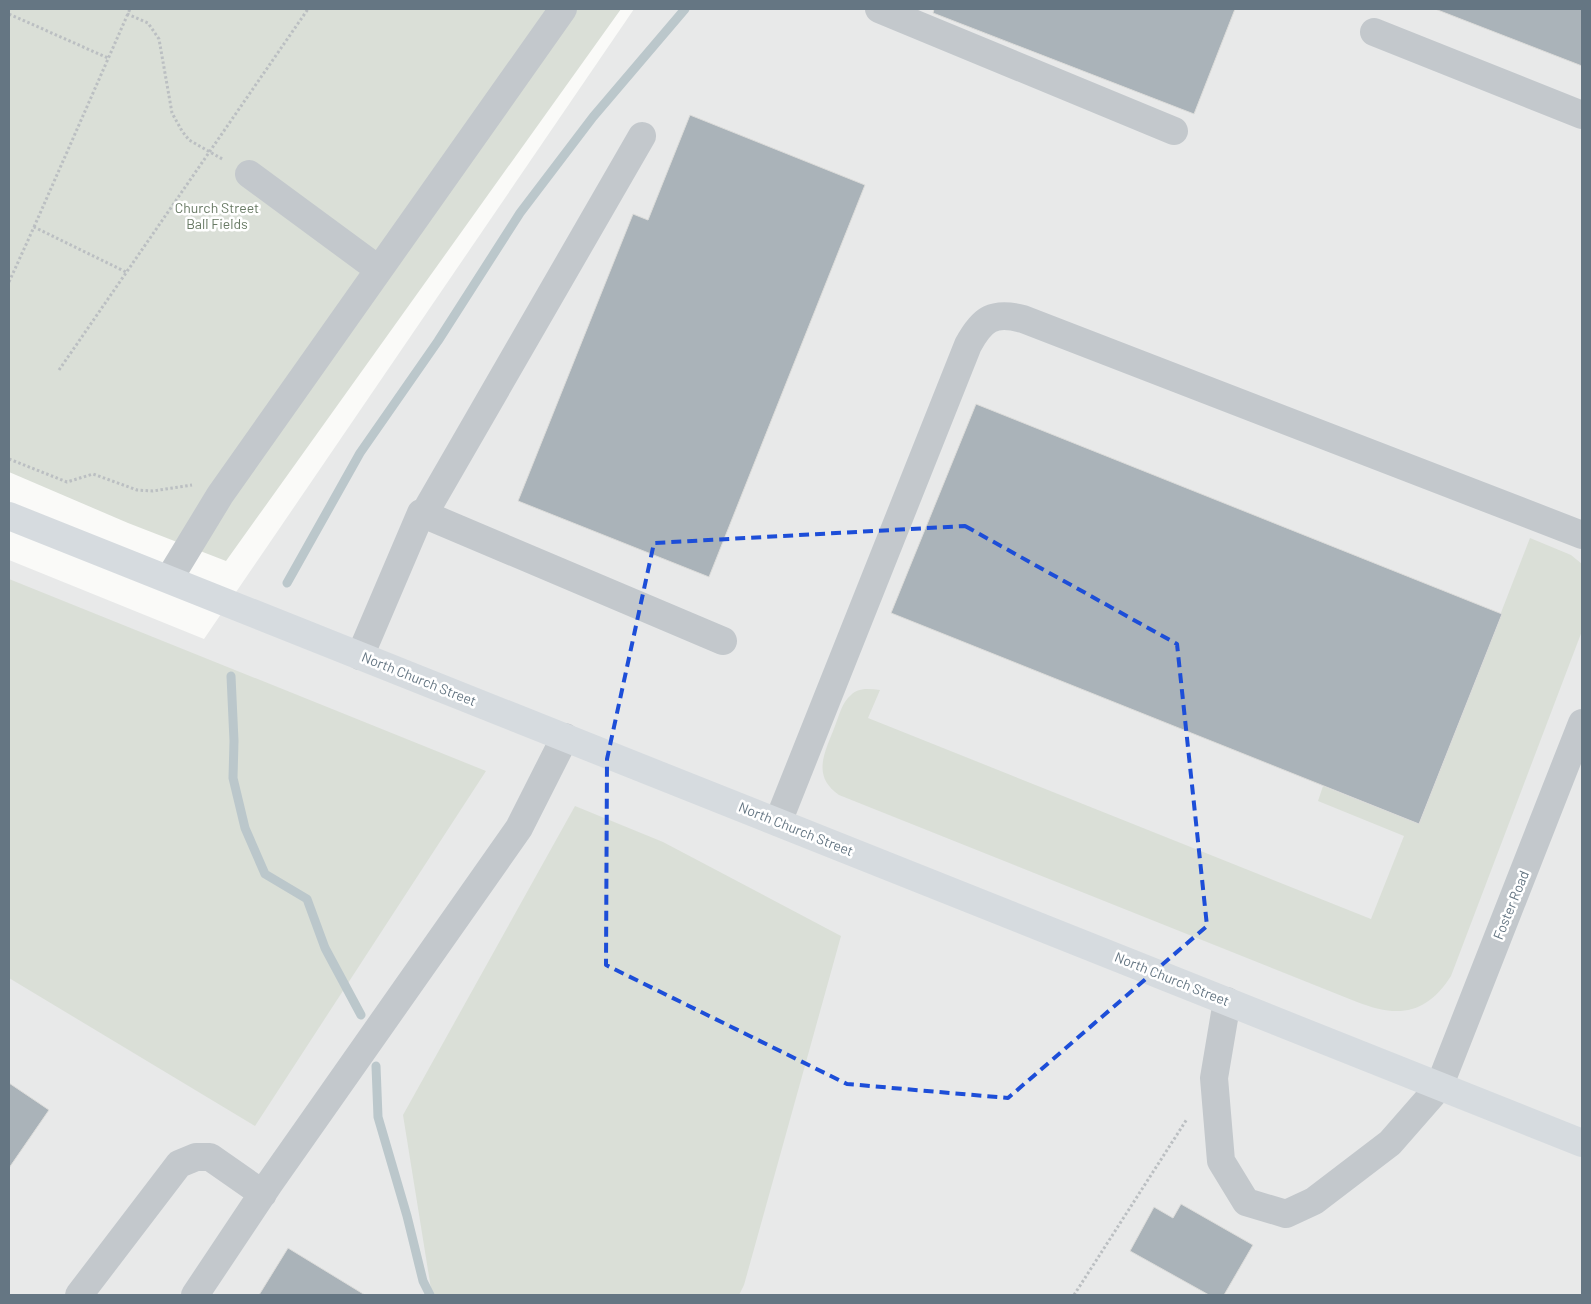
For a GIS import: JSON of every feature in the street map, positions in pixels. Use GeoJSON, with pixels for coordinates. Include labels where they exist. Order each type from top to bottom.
{"type":"FeatureCollection","features":[{"type":"Feature","properties":{"kind":"main road","name":"North Church Street"},"geometry":{"type":"LineString","coordinates":[[9,516],[1582,1144]]}},
{"type":"Feature","properties":{"kind":"street"},"geometry":{"type":"LineString","coordinates":[[169,579],[220,495],[378,269],[564,9]]}},
{"type":"Feature","properties":{"kind":"street"},"geometry":{"type":"LineString","coordinates":[[878,9],[1174,131]]}},
{"type":"Feature","properties":{"kind":"street"},"geometry":{"type":"LineString","coordinates":[[1374,32],[1582,114]]}},
{"type":"Feature","properties":{"kind":"street"},"geometry":{"type":"LineString","coordinates":[[360,656],[421,513],[424,514],[642,136]]}},
{"type":"Feature","properties":{"kind":"street"},"geometry":{"type":"LineString","coordinates":[[249,174],[378,269]]}},
{"type":"Feature","properties":{"kind":"street"},"geometry":{"type":"LineString","coordinates":[[778,822],[968,345],[976,330],[992,318],[1003,316],[1023,320],[1582,535]]}},
{"type":"Feature","properties":{"kind":"street"},"geometry":{"type":"LineString","coordinates":[[424,514],[723,641]]}},
{"type":"Feature","properties":{"kind":"street","name":"Foster Road"},"geometry":{"type":"LineString","coordinates":[[1227,1001],[1214,1078],[1221,1161],[1246,1202],[1286,1214],[1314,1201],[1390,1143],[1439,1087],[1582,723]]}},
{"type":"Feature","properties":{"kind":"street"},"geometry":{"type":"LineString","coordinates":[[195,1295],[263,1194],[519,828],[565,737]]}},
{"type":"Feature","properties":{"kind":"street"},"geometry":{"type":"LineString","coordinates":[[79,1295],[179,1164],[196,1157],[210,1157],[263,1194]]}},
{"type":"Feature","properties":{"kind":"path"},"geometry":{"type":"LineString","coordinates":[[9,282],[130,9]]}},
{"type":"Feature","properties":{"kind":"path"},"geometry":{"type":"LineString","coordinates":[[58,370],[308,9]]}},
{"type":"Feature","properties":{"kind":"path"},"geometry":{"type":"LineString","coordinates":[[9,14],[108,58]]}},
{"type":"Feature","properties":{"kind":"path"},"geometry":{"type":"LineString","coordinates":[[127,14],[148,23],[154,30],[158,39],[172,113],[190,140],[209,152]]}},
{"type":"Feature","properties":{"kind":"path"},"geometry":{"type":"LineString","coordinates":[[34,226],[126,272]]}},
{"type":"Feature","properties":{"kind":"path"},"geometry":{"type":"LineString","coordinates":[[9,459],[67,482],[93,474],[137,490],[153,491],[197,484],[220,495]]}},
{"type":"Feature","properties":{"kind":"path"},"geometry":{"type":"LineString","coordinates":[[1074,1295],[1214,1078]]}},
{"type":"Feature","properties":{"kind":"highlighted area"},"geometry":{"type":"Polygon","coordinates":[[[965,526],[1177,644],[1207,926],[1008,1098],[847,1084],[606,965],[607,759],[654,543],[965,526]]]}},
{"type":"Feature","properties":{"kind":"shaded area"},"geometry":{"type":"Polygon","coordinates":[[[634,9],[1582,9],[1582,1295],[9,1295],[9,560],[204,639],[634,9]]]}},
{"type":"Feature","properties":{"kind":"green space","name":"Church Street Ball Fields"},"geometry":{"type":"Polygon","coordinates":[[[9,9],[621,9],[226,561],[128,523],[9,472],[9,9]]]}},
{"type":"Feature","properties":{"kind":"green space"},"geometry":{"type":"Polygon","coordinates":[[[1530,538],[1571,555],[1582,564],[1582,631],[1451,976],[1432,999],[1410,1010],[1385,1010],[1357,1002],[839,795],[830,788],[825,780],[823,772],[824,754],[845,701],[854,692],[865,689],[880,690],[868,718],[1371,919],[1404,836],[1318,801],[1323,786],[1419,824],[1530,538]]]}},
{"type":"Feature","properties":{"kind":"green space"},"geometry":{"type":"Polygon","coordinates":[[[9,579],[486,771],[255,1126],[9,978],[9,579]]]}},
{"type":"Feature","properties":{"kind":"green space"},"geometry":{"type":"Polygon","coordinates":[[[575,806],[663,842],[841,936],[744,1285],[739,1295],[432,1295],[403,1115],[575,806]]]}},
{"type":"Feature","properties":{"kind":"building"},"geometry":{"type":"Polygon","coordinates":[[[934,9],[1235,9],[1194,114],[933,13],[934,9]]]}},
{"type":"Feature","properties":{"kind":"building"},"geometry":{"type":"Polygon","coordinates":[[[1435,9],[1582,9],[1582,66],[1435,9]]]}},
{"type":"Feature","properties":{"kind":"building"},"geometry":{"type":"Polygon","coordinates":[[[690,115],[865,185],[709,577],[518,501],[633,214],[648,220],[690,115]]]}},
{"type":"Feature","properties":{"kind":"building"},"geometry":{"type":"Polygon","coordinates":[[[976,404],[1502,614],[1419,824],[891,613],[976,404]]]}},
{"type":"Feature","properties":{"kind":"building"},"geometry":{"type":"Polygon","coordinates":[[[9,1083],[49,1110],[9,1168],[9,1083]]]}},
{"type":"Feature","properties":{"kind":"building"},"geometry":{"type":"Polygon","coordinates":[[[1181,1204],[1253,1245],[1224,1295],[1209,1295],[1130,1251],[1154,1207],[1173,1218],[1181,1204]]]}},
{"type":"Feature","properties":{"kind":"building"},"geometry":{"type":"Polygon","coordinates":[[[288,1248],[365,1295],[259,1295],[288,1248]]]}},
{"type":"Feature","properties":{"kind":"waterway"},"geometry":{"type":"LineString","coordinates":[[287,583],[360,453],[438,341],[520,213],[593,117],[685,9]]}},
{"type":"Feature","properties":{"kind":"waterway"},"geometry":{"type":"LineString","coordinates":[[231,676],[234,741],[233,778],[245,828],[265,874],[307,899],[325,948],[361,1015]]}},
{"type":"Feature","properties":{"kind":"waterway"},"geometry":{"type":"LineString","coordinates":[[376,1066],[378,1117],[407,1216],[423,1281],[430,1295]]}}]}
